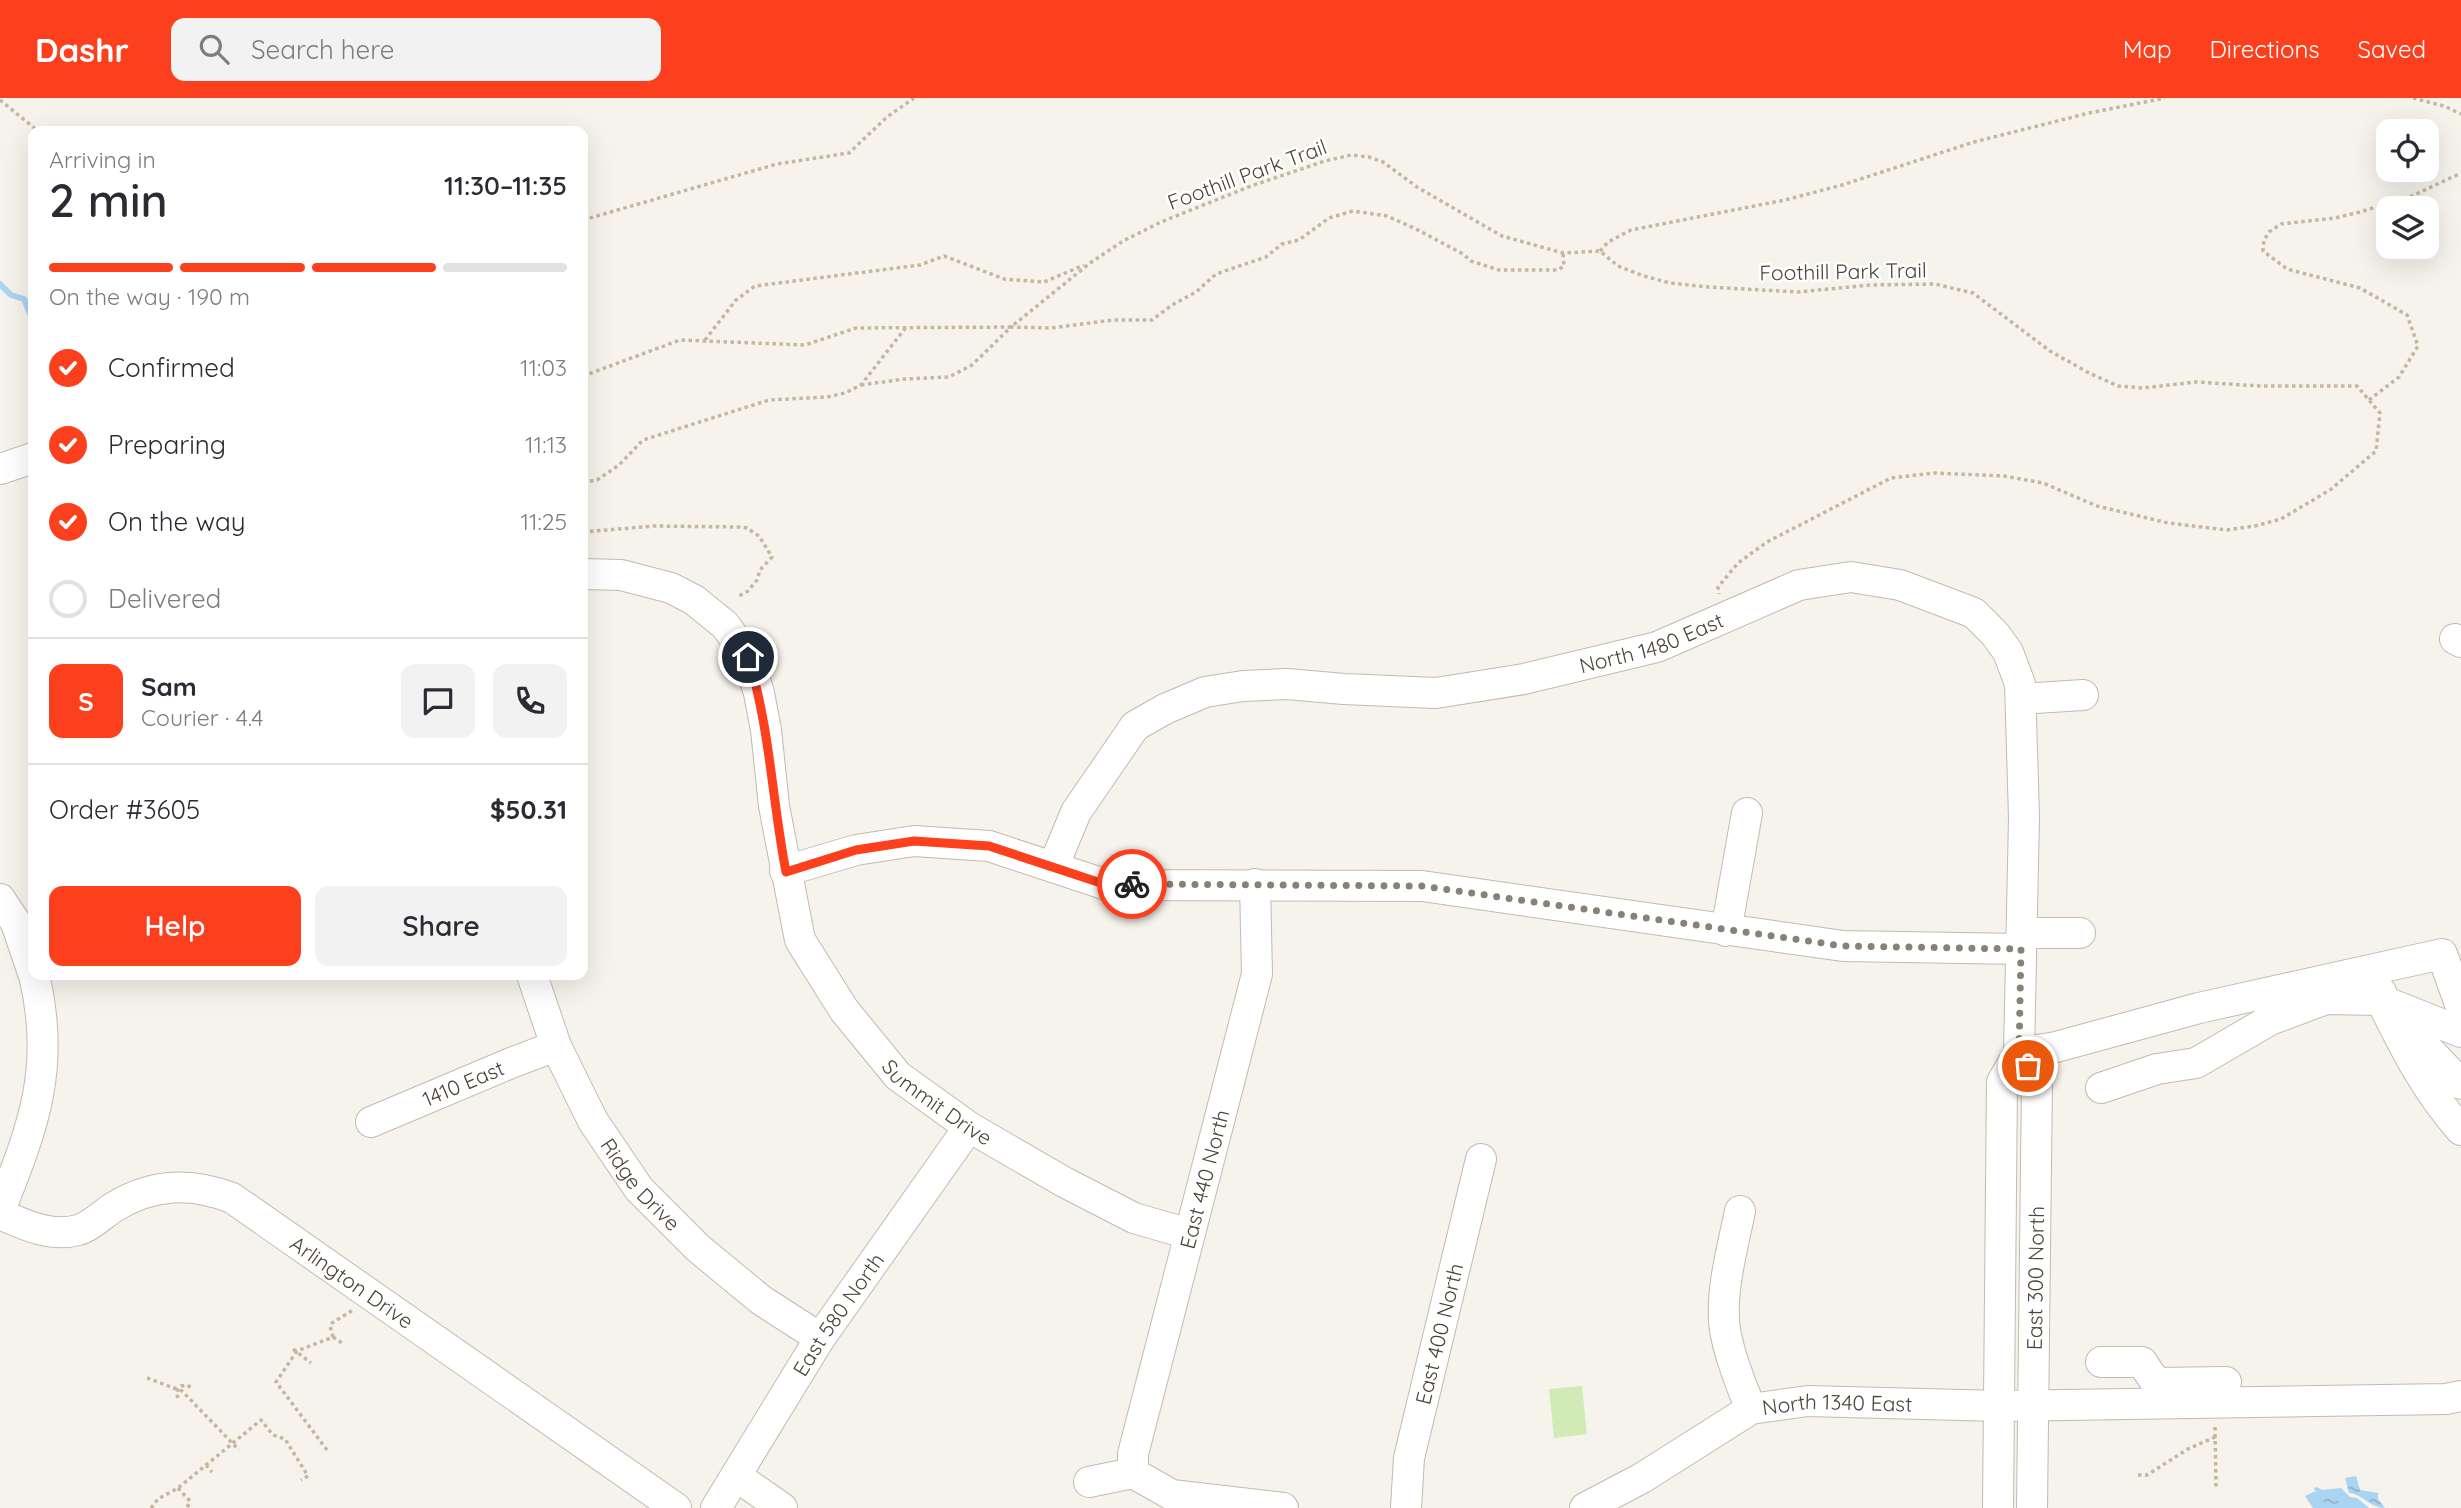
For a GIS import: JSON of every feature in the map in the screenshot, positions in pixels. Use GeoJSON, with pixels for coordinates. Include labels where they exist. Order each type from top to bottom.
{"type":"FeatureCollection","features":[{"type":"Feature","properties":{"kind":"street"},"geometry":{"type":"LineString","coordinates":[[0,470],[28,460]]}},
{"type":"Feature","properties":{"kind":"street","name":"Summit Drive"},"geometry":{"type":"LineString","coordinates":[[588,574],[621,575],[671,588],[694,600],[724,625],[748,657],[759,692],[766,730],[774,806],[800,940],[844,1010],[898,1076],[969,1127],[1064,1182],[1134,1218],[1189,1234]]}},
{"type":"Feature","properties":{"kind":"street","name":"North 1480 East"},"geometry":{"type":"LineString","coordinates":[[1054,865],[1076,812],[1135,726],[1165,709],[1205,692],[1244,686],[1287,684],[1436,693],[1524,679],[1657,647],[1799,585],[1851,577],[1900,585],[1973,613],[1995,634],[2008,652],[2020,684],[2021,699],[2024,817],[2022,941]]}},
{"type":"Feature","properties":{"kind":"street"},"geometry":{"type":"LineString","coordinates":[[2021,699],[2083,695]]}},
{"type":"Feature","properties":{"kind":"street"},"geometry":{"type":"LineString","coordinates":[[1726,931],[1747,813]]}},
{"type":"Feature","properties":{"kind":"street"},"geometry":{"type":"LineString","coordinates":[[786,872],[856,850],[914,841],[989,846],[1054,865],[1107,885],[1422,886],[1843,946],[2022,941],[2080,933]]}},
{"type":"Feature","properties":{"kind":"street","name":"East 440 North"},"geometry":{"type":"LineString","coordinates":[[1133,1473],[1133,1454],[1257,974],[1255,884]]}},
{"type":"Feature","properties":{"kind":"street"},"geometry":{"type":"LineString","coordinates":[[16,912],[28,956]]}},
{"type":"Feature","properties":{"kind":"street","name":"East 300 North"},"geometry":{"type":"LineString","coordinates":[[1998,1508],[2002,1082],[2019,1053],[2022,941]]}},
{"type":"Feature","properties":{"kind":"street"},"geometry":{"type":"LineString","coordinates":[[2101,1088],[2157,1069],[2196,1063],[2270,1006],[2381,967],[2442,954],[2461,1007]]}},
{"type":"Feature","properties":{"kind":"street"},"geometry":{"type":"LineString","coordinates":[[2381,967],[2381,1000],[2413,1065],[2461,1130]]}},
{"type":"Feature","properties":{"kind":"street"},"geometry":{"type":"LineString","coordinates":[[0,1212],[24,1150],[42,1080],[44,1040],[41,1007],[34,980]]}},
{"type":"Feature","properties":{"kind":"street","name":"Ridge Drive"},"geometry":{"type":"LineString","coordinates":[[534,980],[556,1046],[593,1121],[639,1189],[698,1248],[761,1300],[820,1338]]}},
{"type":"Feature","properties":{"kind":"street"},"geometry":{"type":"LineString","coordinates":[[2019,1053],[2056,1048],[2199,1008],[2270,1006],[2326,999],[2381,1000],[2461,1032]]}},
{"type":"Feature","properties":{"kind":"street"},"geometry":{"type":"LineString","coordinates":[[2381,1000],[2461,1084]]}},
{"type":"Feature","properties":{"kind":"street","name":"1410 East"},"geometry":{"type":"LineString","coordinates":[[371,1122],[556,1046]]}},
{"type":"Feature","properties":{"kind":"street","name":"East 300 North"},"geometry":{"type":"LineString","coordinates":[[2019,1053],[2037,1080],[2032,1508]]}},
{"type":"Feature","properties":{"kind":"street","name":"East 580 North"},"geometry":{"type":"LineString","coordinates":[[716,1508],[820,1338],[969,1127]]}},
{"type":"Feature","properties":{"kind":"street","name":"East 400 North"},"geometry":{"type":"LineString","coordinates":[[1406,1508],[1409,1458],[1481,1159]]}},
{"type":"Feature","properties":{"kind":"street","name":"Arlington Drive"},"geometry":{"type":"LineString","coordinates":[[0,1212],[25,1225],[55,1233],[79,1230],[124,1201],[143,1192],[164,1187],[189,1186],[232,1198],[676,1508]]}},
{"type":"Feature","properties":{"kind":"street"},"geometry":{"type":"LineString","coordinates":[[1740,1211],[1727,1277],[1724,1321],[1740,1384],[1751,1409]]}},
{"type":"Feature","properties":{"kind":"street"},"geometry":{"type":"LineString","coordinates":[[2101,1362],[2142,1362],[2156,1383],[2379,1382],[2453,1388]]}},
{"type":"Feature","properties":{"kind":"street","name":"North 1340 East"},"geometry":{"type":"LineString","coordinates":[[1585,1508],[1642,1478],[1751,1409],[1808,1401],[2034,1406],[2446,1399],[2453,1388]]}},
{"type":"Feature","properties":{"kind":"street"},"geometry":{"type":"LineString","coordinates":[[1089,1482],[1133,1473],[1172,1495],[1283,1508]]}},
{"type":"Feature","properties":{"kind":"street"},"geometry":{"type":"LineString","coordinates":[[736,1476],[782,1508]]}},
{"type":"Feature","properties":{"kind":"path"},"geometry":{"type":"LineString","coordinates":[[588,219],[777,164],[849,153],[887,117],[914,98]]}},
{"type":"Feature","properties":{"kind":"path"},"geometry":{"type":"LineString","coordinates":[[1600,251],[1608,242],[1630,230],[1786,200],[1842,185],[1974,142],[2089,113],[2165,98]]}},
{"type":"Feature","properties":{"kind":"path"},"geometry":{"type":"LineString","coordinates":[[2413,98],[2461,114]]}},
{"type":"Feature","properties":{"kind":"path"},"geometry":{"type":"LineString","coordinates":[[0,100],[32,126]]}},
{"type":"Feature","properties":{"kind":"path","name":"Foothill Park Trail"},"geometry":{"type":"LineString","coordinates":[[588,481],[597,480],[619,465],[643,440],[769,400],[827,397],[845,393],[861,385],[949,377],[972,365],[1011,327],[1090,263],[1123,241],[1161,222],[1251,186],[1351,155],[1383,162],[1417,187],[1502,236],[1563,253],[1600,251],[1618,266],[1670,283],[1798,292],[1871,285],[1935,284],[1973,293],[2050,351],[2088,373],[2118,386],[2143,388],[2196,382],[2260,386],[2357,386],[2369,400]]}},
{"type":"Feature","properties":{"kind":"path"},"geometry":{"type":"LineString","coordinates":[[1720,600],[1718,587],[1738,563],[1767,542],[1891,478],[1934,473],[2004,476],[2043,483],[2097,506],[2168,523],[2227,530],[2281,519],[2330,490],[2376,451],[2380,413],[2369,400],[2399,377],[2418,346],[2407,316],[2360,288],[2287,269],[2263,251],[2264,240],[2269,232],[2281,224],[2335,218],[2360,212],[2412,196],[2461,173]]}},
{"type":"Feature","properties":{"kind":"path"},"geometry":{"type":"LineString","coordinates":[[588,374],[680,340],[805,345],[856,328],[1051,328],[1113,320],[1152,320],[1196,292],[1216,274],[1266,257],[1282,244],[1298,240],[1329,218],[1353,211],[1387,216],[1416,229],[1471,261],[1499,270],[1558,270],[1564,266],[1563,253]]}},
{"type":"Feature","properties":{"kind":"path"},"geometry":{"type":"LineString","coordinates":[[705,340],[736,300],[755,286],[920,265],[944,256],[1004,279],[1044,282],[1090,263]]}},
{"type":"Feature","properties":{"kind":"path"},"geometry":{"type":"LineString","coordinates":[[861,385],[907,326]]}},
{"type":"Feature","properties":{"kind":"path"},"geometry":{"type":"LineString","coordinates":[[588,532],[693,525],[747,528],[759,536],[772,557],[760,570],[757,580],[748,591],[737,597]]}},
{"type":"Feature","properties":{"kind":"path"},"geometry":{"type":"LineString","coordinates":[[342,1343],[333,1337],[330,1326],[354,1309]]}},
{"type":"Feature","properties":{"kind":"path"},"geometry":{"type":"LineString","coordinates":[[327,1450],[276,1382],[295,1350],[333,1337]]}},
{"type":"Feature","properties":{"kind":"path"},"geometry":{"type":"LineString","coordinates":[[295,1350],[311,1363]]}},
{"type":"Feature","properties":{"kind":"path"},"geometry":{"type":"LineString","coordinates":[[147,1378],[177,1389],[239,1450]]}},
{"type":"Feature","properties":{"kind":"path"},"geometry":{"type":"LineString","coordinates":[[177,1389],[184,1385],[192,1388]]}},
{"type":"Feature","properties":{"kind":"path"},"geometry":{"type":"LineString","coordinates":[[177,1389],[178,1398]]}},
{"type":"Feature","properties":{"kind":"path"},"geometry":{"type":"LineString","coordinates":[[151,1508],[158,1499],[178,1488],[261,1420],[273,1435],[285,1439],[307,1476],[301,1480]]}},
{"type":"Feature","properties":{"kind":"path"},"geometry":{"type":"LineString","coordinates":[[2215,1425],[2216,1487]]}},
{"type":"Feature","properties":{"kind":"path"},"geometry":{"type":"LineString","coordinates":[[2138,1475],[2147,1475],[2188,1449],[2215,1437]]}},
{"type":"Feature","properties":{"kind":"path"},"geometry":{"type":"LineString","coordinates":[[206,1465],[212,1472]]}},
{"type":"Feature","properties":{"kind":"path"},"geometry":{"type":"LineString","coordinates":[[178,1488],[190,1501],[187,1508]]}},
{"type":"Feature","properties":{"kind":"green space"},"geometry":{"type":"Polygon","coordinates":[[[1582,1386],[1587,1434],[1554,1438],[1549,1389],[1582,1386]]]}},
{"type":"Feature","properties":{"kind":"water"},"geometry":{"type":"Polygon","coordinates":[[[2356,1476],[2360,1490],[2378,1493],[2378,1499],[2385,1508],[2349,1493],[2345,1478],[2356,1476]]]}},
{"type":"Feature","properties":{"kind":"water"},"geometry":{"type":"Polygon","coordinates":[[[2314,1488],[2322,1490],[2341,1488],[2369,1508],[2313,1508],[2305,1496],[2316,1491],[2314,1488]]]}},
{"type":"Feature","properties":{"kind":"waterway"},"geometry":{"type":"LineString","coordinates":[[0,284],[11,295],[24,299],[28,309]]}},
{"type":"Feature","properties":{"kind":"way so far"},"geometry":{"type":"LineString","coordinates":[[1132,884],[1422,886],[1843,946],[2021,949],[2019,1053],[2028,1066]]}},
{"type":"Feature","properties":{"kind":"route"},"geometry":{"type":"LineString","coordinates":[[748,657],[759,692],[766,730],[774,806],[786,872],[856,850],[914,841],[989,846],[1054,865],[1107,885],[1132,884]]}}]}
